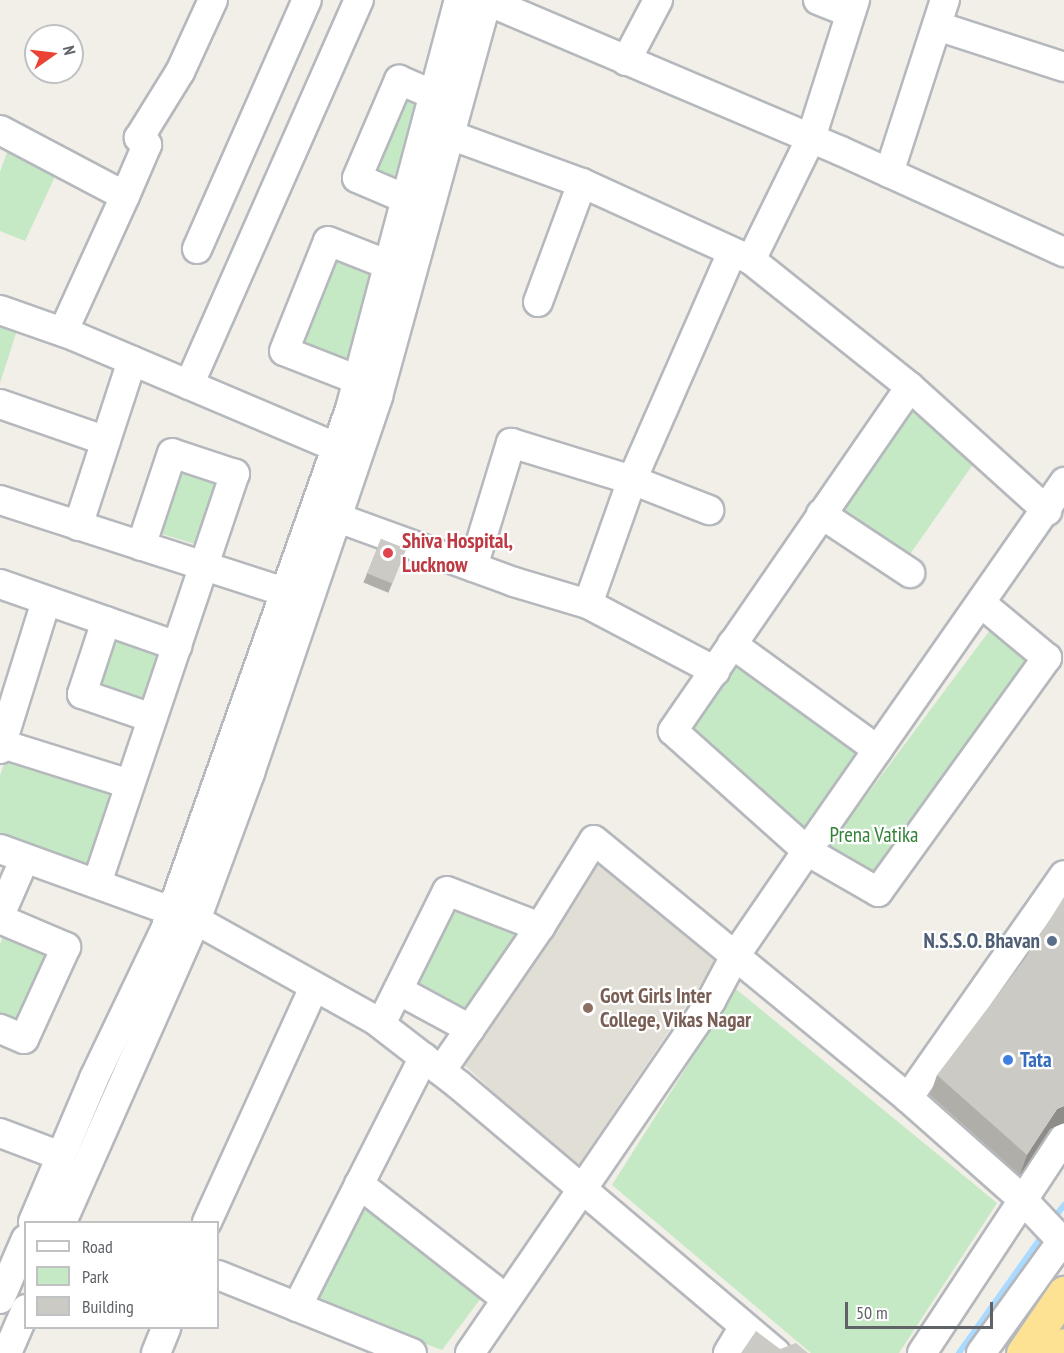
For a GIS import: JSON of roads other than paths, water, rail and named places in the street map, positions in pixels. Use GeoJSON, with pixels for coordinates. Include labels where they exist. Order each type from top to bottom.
{"type":"FeatureCollection","features":[{"type":"Feature","properties":{"kind":"highway"},"geometry":{"type":"LineString","coordinates":[[1023,1353],[1064,1293]]}},
{"type":"Feature","properties":{"kind":"highway"},"geometry":{"type":"LineString","coordinates":[[1059,1353],[1064,1345]]}},
{"type":"Feature","properties":{"kind":"street"},"geometry":{"type":"LineString","coordinates":[[63,332],[147,145],[139,138],[180,72],[213,0]]}},
{"type":"Feature","properties":{"kind":"street"},"geometry":{"type":"LineString","coordinates":[[197,249],[307,0]]}},
{"type":"Feature","properties":{"kind":"street"},"geometry":{"type":"LineString","coordinates":[[189,385],[359,0]]}},
{"type":"Feature","properties":{"kind":"street"},"geometry":{"type":"LineString","coordinates":[[626,61],[658,0]]}},
{"type":"Feature","properties":{"kind":"street"},"geometry":{"type":"LineString","coordinates":[[588,604],[632,480],[741,257],[811,138],[853,7],[818,0]]}},
{"type":"Feature","properties":{"kind":"street"},"geometry":{"type":"LineString","coordinates":[[479,1],[811,138],[1064,252]]}},
{"type":"Feature","properties":{"kind":"street"},"geometry":{"type":"LineString","coordinates":[[62,1221],[185,915],[227,796],[285,670],[324,512],[335,447],[358,380],[434,95],[479,1]]}},
{"type":"Feature","properties":{"kind":"street"},"geometry":{"type":"LineString","coordinates":[[227,796],[259,660],[282,591],[324,512],[378,396],[450,135],[479,1]]}},
{"type":"Feature","properties":{"kind":"street"},"geometry":{"type":"LineString","coordinates":[[888,174],[941,13],[1064,67]]}},
{"type":"Feature","properties":{"kind":"street"},"geometry":{"type":"LineString","coordinates":[[406,199],[357,178],[399,80],[434,95]]}},
{"type":"Feature","properties":{"kind":"street"},"geometry":{"type":"LineString","coordinates":[[450,135],[582,183],[741,257],[910,387],[1059,492],[735,956],[711,1001],[505,1298],[470,1353]]}},
{"type":"Feature","properties":{"kind":"street"},"geometry":{"type":"LineString","coordinates":[[2,139],[125,196]]}},
{"type":"Feature","properties":{"kind":"street"},"geometry":{"type":"LineString","coordinates":[[538,302],[582,183]]}},
{"type":"Feature","properties":{"kind":"street"},"geometry":{"type":"LineString","coordinates":[[358,380],[284,351],[328,241],[388,266]]}},
{"type":"Feature","properties":{"kind":"street"},"geometry":{"type":"LineString","coordinates":[[0,309],[63,332],[335,447]]}},
{"type":"Feature","properties":{"kind":"street"},"geometry":{"type":"LineString","coordinates":[[78,526],[132,361]]}},
{"type":"Feature","properties":{"kind":"street"},"geometry":{"type":"LineString","coordinates":[[910,387],[673,732],[807,851],[878,892],[1047,658],[981,603]]}},
{"type":"Feature","properties":{"kind":"street"},"geometry":{"type":"LineString","coordinates":[[0,404],[106,441]]}},
{"type":"Feature","properties":{"kind":"street"},"geometry":{"type":"LineString","coordinates":[[472,567],[511,443],[632,480],[709,510]]}},
{"type":"Feature","properties":{"kind":"street"},"geometry":{"type":"LineString","coordinates":[[97,883],[235,474],[172,453],[141,546]]}},
{"type":"Feature","properties":{"kind":"street"},"geometry":{"type":"LineString","coordinates":[[2,508],[78,526],[282,591]]}},
{"type":"Feature","properties":{"kind":"street"},"geometry":{"type":"LineString","coordinates":[[324,512],[472,567],[588,604],[715,671]]}},
{"type":"Feature","properties":{"kind":"street"},"geometry":{"type":"LineString","coordinates":[[821,514],[910,573]]}},
{"type":"Feature","properties":{"kind":"street"},"geometry":{"type":"LineString","coordinates":[[0,584],[177,646]]}},
{"type":"Feature","properties":{"kind":"street"},"geometry":{"type":"LineString","coordinates":[[46,601],[1,747],[130,784]]}},
{"type":"Feature","properties":{"kind":"street"},"geometry":{"type":"LineString","coordinates":[[106,621],[82,694],[152,718]]}},
{"type":"Feature","properties":{"kind":"street"},"geometry":{"type":"LineString","coordinates":[[732,644],[878,750]]}},
{"type":"Feature","properties":{"kind":"street"},"geometry":{"type":"LineString","coordinates":[[259,660],[285,670]]}},
{"type":"Feature","properties":{"kind":"street"},"geometry":{"type":"LineString","coordinates":[[297,1307],[359,1184],[433,1064],[470,1029],[540,927],[594,840],[908,1098],[1021,1198],[1060,1238],[981,1353]]}},
{"type":"Feature","properties":{"kind":"street"},"geometry":{"type":"LineString","coordinates":[[0,915],[13,854],[185,915],[381,1024],[433,1064],[776,1353]]}},
{"type":"Feature","properties":{"kind":"street"},"geometry":{"type":"LineString","coordinates":[[908,1098],[1064,875]]}},
{"type":"Feature","properties":{"kind":"street"},"geometry":{"type":"LineString","coordinates":[[381,1024],[447,891],[540,927]]}},
{"type":"Feature","properties":{"kind":"street"},"geometry":{"type":"LineString","coordinates":[[33,1221],[60,1156],[185,915]]}},
{"type":"Feature","properties":{"kind":"street"},"geometry":{"type":"LineString","coordinates":[[0,919],[66,946],[24,1039],[0,1029]]}},
{"type":"Feature","properties":{"kind":"street"},"geometry":{"type":"LineString","coordinates":[[207,1221],[314,987]]}},
{"type":"Feature","properties":{"kind":"street"},"geometry":{"type":"LineString","coordinates":[[398,990],[470,1029]]}},
{"type":"Feature","properties":{"kind":"street"},"geometry":{"type":"LineString","coordinates":[[0,1133],[60,1156]]}},
{"type":"Feature","properties":{"kind":"street"},"geometry":{"type":"LineString","coordinates":[[922,1353],[1021,1198],[1064,1138]]}},
{"type":"Feature","properties":{"kind":"street"},"geometry":{"type":"LineString","coordinates":[[359,1184],[505,1298]]}},
{"type":"Feature","properties":{"kind":"street"},"geometry":{"type":"LineString","coordinates":[[0,1299],[24,1244]]}},
{"type":"Feature","properties":{"kind":"street"},"geometry":{"type":"LineString","coordinates":[[219,1275],[412,1353]]}},
{"type":"Feature","properties":{"kind":"street"},"geometry":{"type":"LineString","coordinates":[[7,1353],[24,1315]]}},
{"type":"Feature","properties":{"kind":"street"},"geometry":{"type":"LineString","coordinates":[[728,1353],[744,1326]]}},
{"type":"Feature","properties":{"kind":"street"},"geometry":{"type":"LineString","coordinates":[[156,1353],[166,1329]]}},
{"type":"Feature","properties":{"kind":"waterway"},"geometry":{"type":"LineString","coordinates":[[1052,1221],[1064,1205]]}},
{"type":"Feature","properties":{"kind":"waterway"},"geometry":{"type":"LineString","coordinates":[[959,1353],[1045,1232]]}},
{"type":"Feature","properties":{"kind":"place","name":"Shiva Hospital, Lucknow"},"geometry":{"type":"Point","coordinates":[388,553]}},
{"type":"Feature","properties":{"kind":"place","name":"N.S.S.O. Bhavan"},"geometry":{"type":"Point","coordinates":[1052,941]}},
{"type":"Feature","properties":{"kind":"place","name":"Govt Girls Inter College, Vikas Nagar"},"geometry":{"type":"Point","coordinates":[588,1008]}},
{"type":"Feature","properties":{"kind":"place","name":"Tata"},"geometry":{"type":"Point","coordinates":[1008,1060]}},
{"type":"Feature","properties":{"kind":"park label","name":"Prena Vatika"},"geometry":{"type":"Point","coordinates":[874,835]}}]}
